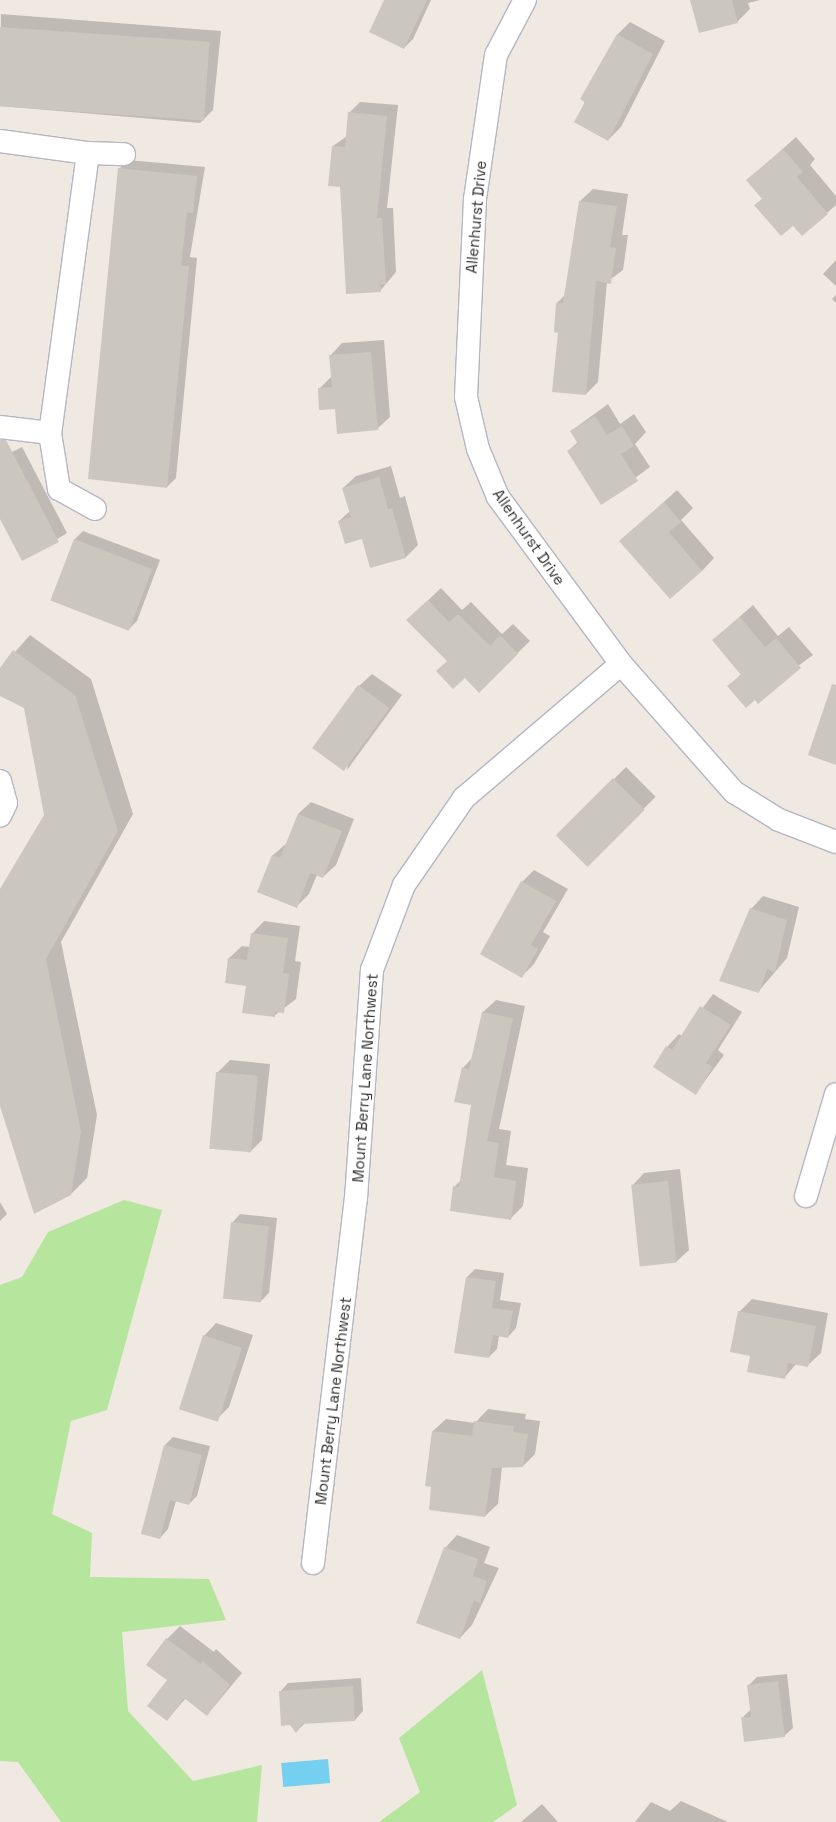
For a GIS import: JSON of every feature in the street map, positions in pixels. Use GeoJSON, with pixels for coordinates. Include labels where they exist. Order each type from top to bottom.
{"type":"FeatureCollection","features":[{"type":"Feature","properties":{"kind":"street","name":"Allenhurst Drive"},"geometry":{"type":"LineString","coordinates":[[525,0],[496,55],[474,199],[466,397],[478,449],[498,497],[621,664],[734,792],[779,820],[836,842]]}},
{"type":"Feature","properties":{"kind":"street"},"geometry":{"type":"LineString","coordinates":[[0,141],[88,153],[124,154]]}},
{"type":"Feature","properties":{"kind":"street"},"geometry":{"type":"LineString","coordinates":[[88,153],[50,433],[59,489],[95,509]]}},
{"type":"Feature","properties":{"kind":"street"},"geometry":{"type":"LineString","coordinates":[[0,427],[50,433]]}},
{"type":"Feature","properties":{"kind":"street","name":"Mount Berry Lane Northwest"},"geometry":{"type":"LineString","coordinates":[[313,1564],[356,1198],[372,970],[404,885],[464,798],[621,664]]}},
{"type":"Feature","properties":{"kind":"street"},"geometry":{"type":"LineString","coordinates":[[0,781],[6,803],[0,816]]}},
{"type":"Feature","properties":{"kind":"street"},"geometry":{"type":"LineString","coordinates":[[806,1196],[836,1094]]}},
{"type":"Feature","properties":{"kind":"green space"},"geometry":{"type":"Polygon","coordinates":[[[124,1200],[162,1210],[107,1410],[71,1421],[52,1514],[92,1533],[90,1577],[209,1579],[226,1620],[122,1632],[128,1711],[193,1781],[262,1765],[257,1822],[61,1822],[18,1762],[0,1761],[0,1285],[22,1277],[48,1232],[124,1200]]]}},
{"type":"Feature","properties":{"kind":"green space"},"geometry":{"type":"Polygon","coordinates":[[[482,1670],[517,1805],[493,1822],[379,1822],[420,1792],[399,1738],[482,1670]]]}},
{"type":"Feature","properties":{"kind":"water"},"geometry":{"type":"Polygon","coordinates":[[[328,1759],[330,1783],[283,1787],[281,1763],[328,1759]]]}},
{"type":"Feature","properties":{"kind":"building"},"geometry":{"type":"Polygon","coordinates":[[[384,0],[427,0],[404,49],[369,32],[384,0]]]}},
{"type":"Feature","properties":{"kind":"building"},"geometry":{"type":"Polygon","coordinates":[[[690,0],[732,0],[738,23],[699,33],[690,0]]]}},
{"type":"Feature","properties":{"kind":"building"},"geometry":{"type":"Polygon","coordinates":[[[0,27],[209,42],[204,120],[0,106],[0,27]]]}},
{"type":"Feature","properties":{"kind":"building"},"geometry":{"type":"Polygon","coordinates":[[[617,34],[653,54],[608,141],[574,122],[585,102],[580,99],[617,34]]]}},
{"type":"Feature","properties":{"kind":"building"},"geometry":{"type":"Polygon","coordinates":[[[348,112],[387,116],[377,218],[382,218],[386,284],[380,284],[381,292],[346,294],[340,187],[328,186],[332,146],[345,147],[348,112]]]}},
{"type":"Feature","properties":{"kind":"building"},"geometry":{"type":"Polygon","coordinates":[[[783,149],[803,172],[797,177],[828,214],[802,236],[793,226],[781,236],[754,205],[762,199],[746,180],[783,149]]]}},
{"type":"Feature","properties":{"kind":"building"},"geometry":{"type":"Polygon","coordinates":[[[118,168],[197,176],[193,213],[187,213],[181,266],[189,266],[167,488],[88,479],[118,168]]]}},
{"type":"Feature","properties":{"kind":"building"},"geometry":{"type":"Polygon","coordinates":[[[579,201],[617,206],[610,247],[616,248],[611,284],[596,281],[586,395],[552,392],[558,333],[554,332],[556,303],[563,303],[579,201]]]}},
{"type":"Feature","properties":{"kind":"building"},"geometry":{"type":"Polygon","coordinates":[[[371,352],[378,430],[337,434],[335,409],[319,410],[318,388],[332,387],[329,355],[371,352]]]}},
{"type":"Feature","properties":{"kind":"building"},"geometry":{"type":"Polygon","coordinates":[[[595,416],[607,435],[622,426],[634,446],[621,454],[638,481],[601,505],[567,451],[578,444],[570,431],[595,416]]]}},
{"type":"Feature","properties":{"kind":"building"},"geometry":{"type":"Polygon","coordinates":[[[0,440],[6,440],[59,542],[22,561],[0,519],[0,440]]]}},
{"type":"Feature","properties":{"kind":"building"},"geometry":{"type":"Polygon","coordinates":[[[379,477],[388,509],[392,508],[406,558],[370,568],[362,539],[345,544],[338,521],[351,517],[342,488],[379,477]]]}},
{"type":"Feature","properties":{"kind":"building"},"geometry":{"type":"Polygon","coordinates":[[[664,502],[681,522],[669,532],[702,571],[670,599],[619,541],[664,502]]]}},
{"type":"Feature","properties":{"kind":"building"},"geometry":{"type":"Polygon","coordinates":[[[74,539],[152,569],[129,631],[50,601],[74,539]]]}},
{"type":"Feature","properties":{"kind":"building"},"geometry":{"type":"Polygon","coordinates":[[[428,600],[449,622],[458,614],[490,646],[500,635],[518,654],[479,693],[465,678],[453,689],[436,671],[447,661],[406,620],[428,600]]]}},
{"type":"Feature","properties":{"kind":"building"},"geometry":{"type":"Polygon","coordinates":[[[740,617],[765,647],[776,638],[801,668],[758,704],[755,700],[746,708],[727,686],[741,675],[712,640],[740,617]]]}},
{"type":"Feature","properties":{"kind":"building"},"geometry":{"type":"Polygon","coordinates":[[[13,650],[75,695],[118,831],[46,959],[81,1132],[71,1195],[34,1214],[0,1106],[0,889],[44,815],[24,708],[0,696],[0,668],[13,650]]]}},
{"type":"Feature","properties":{"kind":"building"},"geometry":{"type":"Polygon","coordinates":[[[832,684],[836,685],[836,765],[808,755],[832,684]]]}},
{"type":"Feature","properties":{"kind":"building"},"geometry":{"type":"Polygon","coordinates":[[[358,685],[390,708],[344,771],[312,748],[358,685]]]}},
{"type":"Feature","properties":{"kind":"building"},"geometry":{"type":"Polygon","coordinates":[[[613,778],[645,810],[588,867],[556,835],[613,778]]]}},
{"type":"Feature","properties":{"kind":"building"},"geometry":{"type":"Polygon","coordinates":[[[298,814],[342,831],[323,878],[310,873],[297,908],[257,892],[272,855],[280,858],[298,814]]]}},
{"type":"Feature","properties":{"kind":"building"},"geometry":{"type":"Polygon","coordinates":[[[521,881],[556,901],[531,945],[538,949],[522,978],[480,954],[521,881]]]}},
{"type":"Feature","properties":{"kind":"building"},"geometry":{"type":"Polygon","coordinates":[[[750,908],[787,920],[775,972],[767,969],[759,993],[719,981],[750,908]]]}},
{"type":"Feature","properties":{"kind":"building"},"geometry":{"type":"Polygon","coordinates":[[[251,933],[288,938],[283,973],[289,974],[284,1013],[275,1012],[275,1017],[242,1013],[246,986],[225,983],[228,958],[247,960],[251,933]]]}},
{"type":"Feature","properties":{"kind":"building"},"geometry":{"type":"Polygon","coordinates":[[[700,1006],[731,1025],[706,1063],[713,1067],[696,1095],[653,1067],[666,1046],[672,1050],[700,1006]]]}},
{"type":"Feature","properties":{"kind":"building"},"geometry":{"type":"Polygon","coordinates":[[[482,1012],[513,1018],[487,1141],[499,1143],[494,1177],[516,1181],[511,1220],[450,1211],[453,1186],[459,1187],[471,1105],[454,1102],[462,1067],[469,1069],[482,1012]]]}},
{"type":"Feature","properties":{"kind":"building"},"geometry":{"type":"Polygon","coordinates":[[[216,1072],[258,1076],[251,1152],[209,1149],[216,1072]]]}},
{"type":"Feature","properties":{"kind":"building"},"geometry":{"type":"Polygon","coordinates":[[[668,1181],[677,1263],[640,1266],[631,1185],[668,1181]]]}},
{"type":"Feature","properties":{"kind":"building"},"geometry":{"type":"Polygon","coordinates":[[[231,1222],[269,1226],[261,1303],[223,1299],[231,1222]]]}},
{"type":"Feature","properties":{"kind":"building"},"geometry":{"type":"Polygon","coordinates":[[[466,1277],[496,1281],[492,1308],[513,1311],[508,1338],[493,1335],[489,1358],[454,1353],[466,1277]]]}},
{"type":"Feature","properties":{"kind":"building"},"geometry":{"type":"Polygon","coordinates":[[[738,1311],[816,1326],[808,1367],[788,1363],[785,1379],[747,1372],[750,1356],[730,1352],[738,1311]]]}},
{"type":"Feature","properties":{"kind":"building"},"geometry":{"type":"Polygon","coordinates":[[[203,1335],[242,1348],[218,1422],[179,1409],[203,1335]]]}},
{"type":"Feature","properties":{"kind":"building"},"geometry":{"type":"Polygon","coordinates":[[[474,1421],[514,1426],[513,1432],[528,1434],[523,1467],[492,1468],[485,1517],[429,1510],[431,1487],[425,1486],[432,1431],[472,1436],[474,1421]]]}},
{"type":"Feature","properties":{"kind":"building"},"geometry":{"type":"Polygon","coordinates":[[[164,1445],[202,1455],[189,1505],[170,1500],[160,1539],[141,1534],[164,1445]]]}},
{"type":"Feature","properties":{"kind":"building"},"geometry":{"type":"Polygon","coordinates":[[[444,1547],[478,1559],[473,1576],[487,1581],[480,1603],[474,1600],[460,1639],[416,1623],[444,1547]]]}},
{"type":"Feature","properties":{"kind":"building"},"geometry":{"type":"Polygon","coordinates":[[[166,1638],[201,1664],[203,1661],[230,1685],[207,1716],[184,1698],[167,1721],[147,1706],[167,1680],[146,1665],[166,1638]]]}},
{"type":"Feature","properties":{"kind":"building"},"geometry":{"type":"Polygon","coordinates":[[[778,1681],[785,1737],[744,1742],[741,1717],[751,1717],[747,1685],[778,1681]]]}},
{"type":"Feature","properties":{"kind":"building"},"geometry":{"type":"Polygon","coordinates":[[[353,1686],[355,1721],[302,1724],[296,1733],[290,1725],[281,1726],[279,1691],[353,1686]]]}}]}
